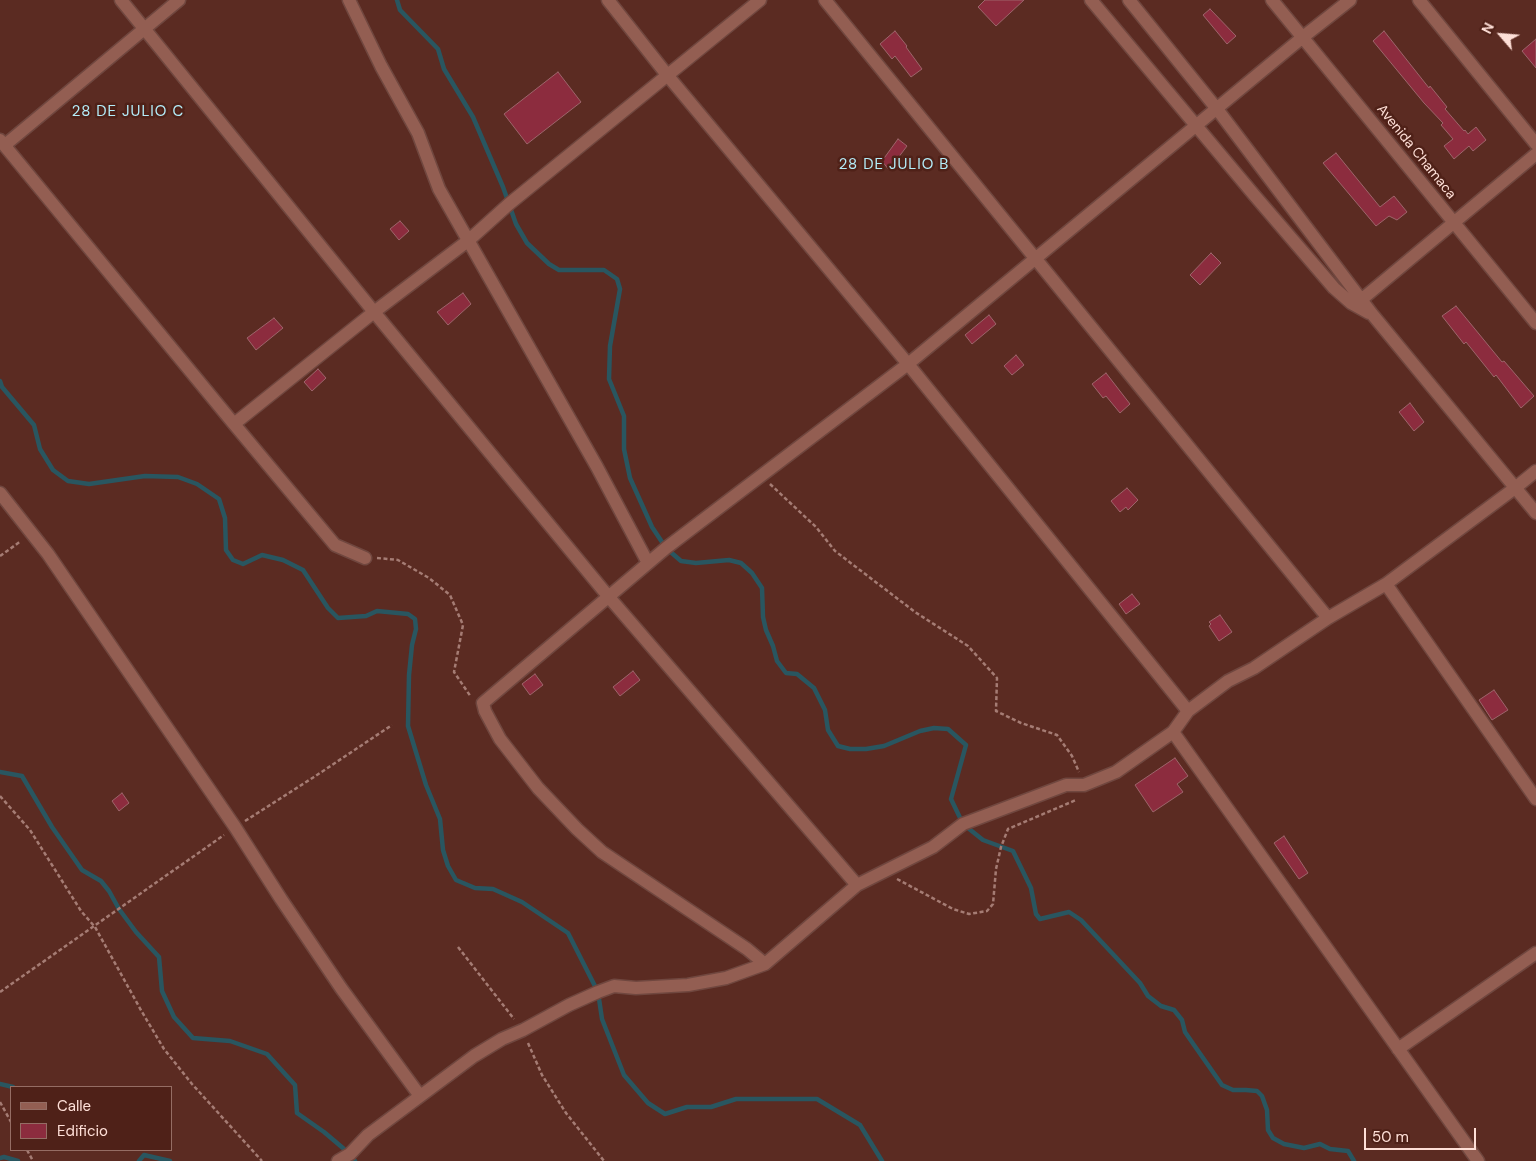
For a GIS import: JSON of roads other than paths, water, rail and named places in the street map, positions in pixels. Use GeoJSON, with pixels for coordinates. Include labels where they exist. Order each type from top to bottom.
{"type":"FeatureCollection","features":[{"type":"Feature","properties":{"kind":"street"},"geometry":{"type":"LineString","coordinates":[[121,0],[374,312],[608,596],[857,884]]}},
{"type":"Feature","properties":{"kind":"street"},"geometry":{"type":"LineString","coordinates":[[179,0],[2,143],[335,545],[366,558]]}},
{"type":"Feature","properties":{"kind":"street"},"geometry":{"type":"LineString","coordinates":[[349,0],[381,66],[418,133],[440,189],[597,467],[648,563]]}},
{"type":"Feature","properties":{"kind":"street"},"geometry":{"type":"LineString","coordinates":[[608,0],[668,76],[908,364],[1188,711]]}},
{"type":"Feature","properties":{"kind":"street"},"geometry":{"type":"LineString","coordinates":[[234,424],[374,312],[469,240],[509,204],[760,0]]}},
{"type":"Feature","properties":{"kind":"street"},"geometry":{"type":"LineString","coordinates":[[825,0],[1328,618]]}},
{"type":"Feature","properties":{"kind":"street"},"geometry":{"type":"LineString","coordinates":[[1091,0],[1334,288],[1351,303],[1372,314]]}},
{"type":"Feature","properties":{"kind":"street"},"geometry":{"type":"LineString","coordinates":[[1129,0],[1217,109],[1372,314],[1536,513]]}},
{"type":"Feature","properties":{"kind":"street","name":"Avenida Chamaca"},"geometry":{"type":"LineString","coordinates":[[1272,0],[1536,323]]}},
{"type":"Feature","properties":{"kind":"street"},"geometry":{"type":"LineString","coordinates":[[765,964],[748,949],[602,852],[577,829],[538,788],[500,739],[485,711],[483,703],[648,563],[908,364],[1302,37],[1350,0]]}},
{"type":"Feature","properties":{"kind":"street"},"geometry":{"type":"LineString","coordinates":[[1419,0],[1536,144]]}},
{"type":"Feature","properties":{"kind":"street"},"geometry":{"type":"LineString","coordinates":[[1361,300],[1536,154]]}},
{"type":"Feature","properties":{"kind":"street"},"geometry":{"type":"LineString","coordinates":[[338,1161],[350,1154],[368,1136],[474,1056],[502,1039],[569,1005],[614,986],[636,988],[688,985],[726,978],[765,964],[857,884],[933,846],[964,824],[1066,784],[1084,785],[1116,772],[1173,732],[1188,711],[1228,681],[1254,668],[1328,618],[1386,584],[1536,471]]}},
{"type":"Feature","properties":{"kind":"street"},"geometry":{"type":"LineString","coordinates":[[0,493],[48,554],[235,827],[341,988],[420,1096]]}},
{"type":"Feature","properties":{"kind":"street"},"geometry":{"type":"LineString","coordinates":[[1386,584],[1536,799]]}},
{"type":"Feature","properties":{"kind":"street"},"geometry":{"type":"LineString","coordinates":[[1173,732],[1478,1161]]}},
{"type":"Feature","properties":{"kind":"street"},"geometry":{"type":"LineString","coordinates":[[1398,1050],[1536,953]]}},
{"type":"Feature","properties":{"kind":"waterway"},"geometry":{"type":"LineString","coordinates":[[397,0],[400,10],[438,49],[444,69],[473,117],[503,187],[516,224],[527,243],[549,264],[559,270],[604,270],[617,279],[620,289],[610,346],[609,379],[624,416],[624,449],[630,478],[652,527],[666,548],[681,561],[696,563],[729,560],[741,563],[752,573],[762,588],[763,617],[777,661],[786,673],[797,674],[814,688],[825,710],[828,730],[838,746],[850,749],[884,746],[920,731],[934,728],[948,729],[966,745],[951,799],[963,824],[983,840],[1013,851],[1031,888],[1036,914],[1040,919],[1069,912],[1081,920],[1140,983],[1148,996],[1161,1006],[1174,1010],[1182,1020],[1185,1032],[1222,1085],[1233,1090],[1257,1091],[1262,1096],[1267,1110],[1268,1130],[1273,1138],[1284,1144],[1304,1148],[1320,1144],[1330,1149],[1348,1151],[1354,1161]]}},
{"type":"Feature","properties":{"kind":"waterway"},"geometry":{"type":"LineString","coordinates":[[0,381],[2,387],[34,425],[40,449],[53,470],[68,481],[89,484],[145,476],[178,477],[197,484],[219,499],[225,518],[226,550],[233,560],[243,564],[262,555],[283,560],[303,570],[328,608],[338,618],[366,616],[377,611],[408,614],[415,619],[416,629],[412,645],[409,675],[408,726],[426,785],[440,819],[443,850],[448,866],[456,880],[475,888],[493,889],[522,902],[568,933],[598,992],[602,1019],[624,1075],[648,1103],[665,1114],[687,1107],[711,1107],[736,1099],[817,1099],[860,1125],[882,1161]]}},
{"type":"Feature","properties":{"kind":"waterway"},"geometry":{"type":"LineString","coordinates":[[0,772],[22,776],[52,827],[82,870],[101,881],[136,932],[159,957],[162,991],[174,1017],[193,1038],[230,1041],[267,1054],[295,1085],[297,1113],[324,1132],[350,1154],[355,1161]]}},
{"type":"Feature","properties":{"kind":"waterway"},"geometry":{"type":"LineString","coordinates":[[0,1084],[10,1086]]}},
{"type":"Feature","properties":{"kind":"waterway"},"geometry":{"type":"LineString","coordinates":[[139,1161],[144,1155],[170,1161]]}},
{"type":"Feature","properties":{"kind":"waterway"},"geometry":{"type":"LineString","coordinates":[[0,1158],[4,1157],[18,1161]]}},
{"type":"Feature","properties":{"kind":"district","name":"28 DE JULIO C"},"geometry":{"type":"Point","coordinates":[128,112]}},
{"type":"Feature","properties":{"kind":"district","name":"28 DE JULIO B"},"geometry":{"type":"Point","coordinates":[894,165]}}]}
